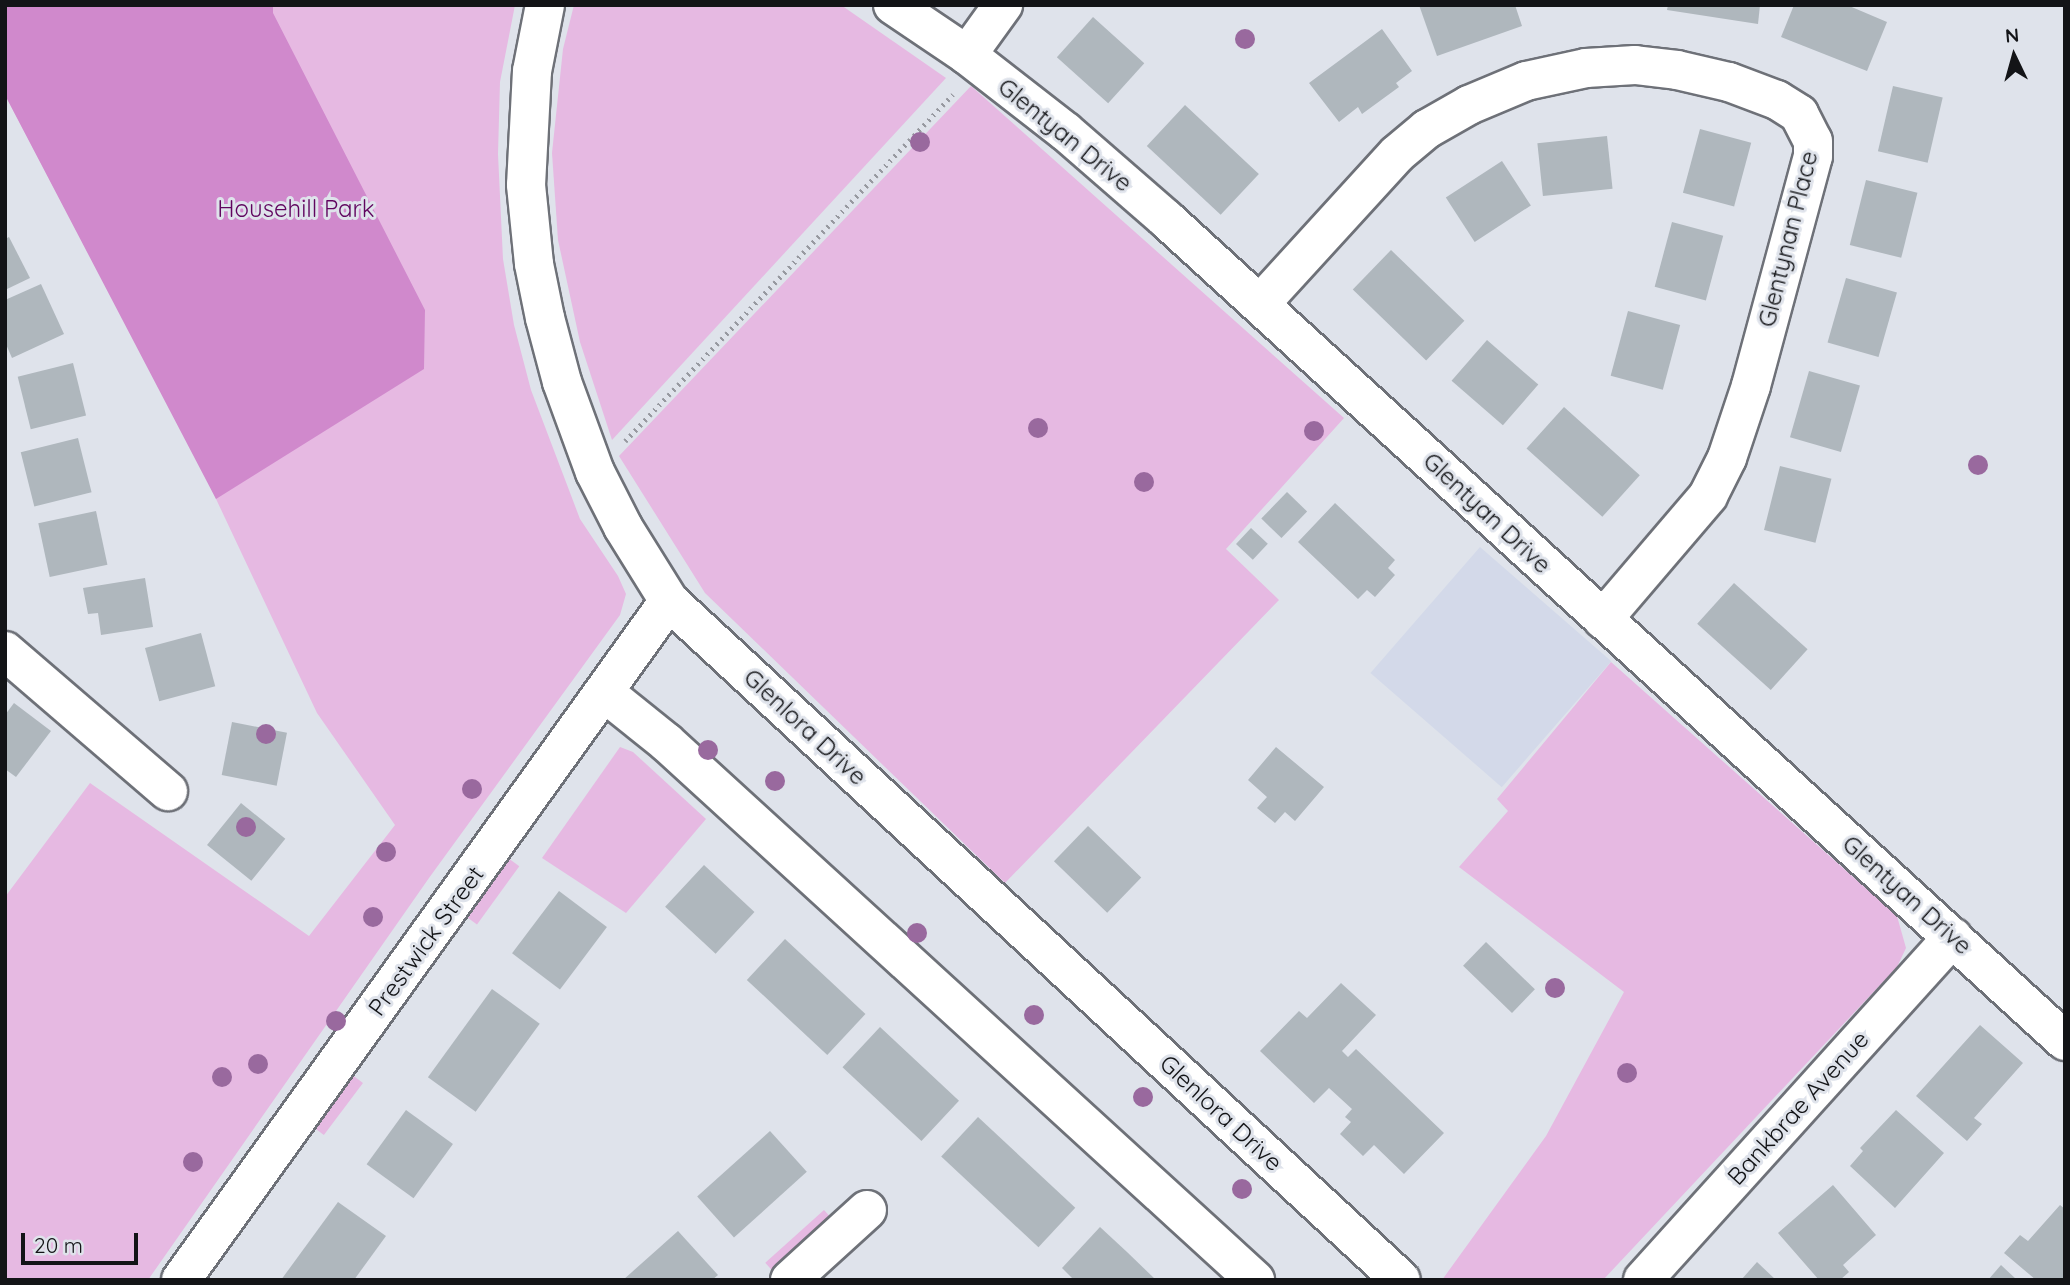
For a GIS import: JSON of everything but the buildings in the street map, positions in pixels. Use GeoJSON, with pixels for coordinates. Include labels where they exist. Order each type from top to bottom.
{"type":"FeatureCollection","features":[{"type":"Feature","properties":{"kind":"street","name":"Glenlora Drive"},"geometry":{"type":"LineString","coordinates":[[545,5],[532,71],[528,113],[526,186],[534,264],[562,382],[595,472],[624,527],[669,601],[1401,1280]]}},
{"type":"Feature","properties":{"kind":"street","name":"Glentyan Drive"},"geometry":{"type":"LineString","coordinates":[[893,5],[973,60],[1076,141],[1260,304],[2065,1041]]}},
{"type":"Feature","properties":{"kind":"street"},"geometry":{"type":"LineString","coordinates":[[973,60],[1003,5]]}},
{"type":"Feature","properties":{"kind":"street","name":"Glentynan Place"},"geometry":{"type":"LineString","coordinates":[[1260,304],[1380,173],[1417,137],[1469,105],[1526,81],[1586,68],[1635,65],[1729,82],[1777,100],[1799,114],[1813,141],[1813,156],[1751,386],[1727,458],[1708,496],[1603,618]]}},
{"type":"Feature","properties":{"kind":"street","name":"Prestwick Street"},"geometry":{"type":"LineString","coordinates":[[181,1280],[669,601]]}},
{"type":"Feature","properties":{"kind":"street"},"geometry":{"type":"LineString","coordinates":[[5,651],[168,791]]}},
{"type":"Feature","properties":{"kind":"street"},"geometry":{"type":"LineString","coordinates":[[605,693],[666,742],[1255,1280]]}},
{"type":"Feature","properties":{"kind":"street","name":"Bankbrae Avenue"},"geometry":{"type":"LineString","coordinates":[[1643,1280],[1953,937]]}},
{"type":"Feature","properties":{"kind":"street"},"geometry":{"type":"LineString","coordinates":[[789,1280],[867,1210]]}},
{"type":"Feature","properties":{"kind":"path"},"geometry":{"type":"LineString","coordinates":[[595,472],[973,60]]}},
{"type":"Feature","properties":{"kind":"shaded area"},"geometry":{"type":"Polygon","coordinates":[[[1480,547],[1611,661],[1502,787],[1370,673],[1480,547]]]}},
{"type":"Feature","properties":{"kind":"green space","name":"Househill Park"},"geometry":{"type":"Polygon","coordinates":[[[5,5],[515,5],[500,82],[498,154],[503,259],[514,325],[531,390],[580,519],[618,576],[626,594],[620,615],[429,878],[148,1280],[5,1280],[5,897],[90,783],[309,936],[395,825],[317,713],[200,465],[5,95],[5,5]]]}},
{"type":"Feature","properties":{"kind":"green space"},"geometry":{"type":"Polygon","coordinates":[[[5,5],[273,5],[273,13],[425,310],[424,369],[216,499],[5,95],[5,5]]]}},
{"type":"Feature","properties":{"kind":"green space"},"geometry":{"type":"Polygon","coordinates":[[[574,5],[841,5],[946,78],[612,440],[580,342],[558,240],[552,153],[563,49],[574,5]]]}},
{"type":"Feature","properties":{"kind":"green space"},"geometry":{"type":"Polygon","coordinates":[[[971,86],[1344,418],[1226,549],[1279,600],[1005,883],[705,593],[619,456],[971,86]]]}},
{"type":"Feature","properties":{"kind":"green space"},"geometry":{"type":"Polygon","coordinates":[[[1611,662],[1897,916],[1906,948],[1897,967],[1603,1280],[1442,1280],[1546,1136],[1624,992],[1459,867],[1508,811],[1497,799],[1611,662]]]}},
{"type":"Feature","properties":{"kind":"green space"},"geometry":{"type":"Polygon","coordinates":[[[620,747],[633,752],[706,819],[626,913],[542,858],[620,747]]]}},
{"type":"Feature","properties":{"kind":"green space"},"geometry":{"type":"Polygon","coordinates":[[[508,858],[519,866],[477,924],[466,916],[508,858]]]}},
{"type":"Feature","properties":{"kind":"green space"},"geometry":{"type":"Polygon","coordinates":[[[351,1074],[363,1083],[324,1135],[312,1126],[351,1074]]]}},
{"type":"Feature","properties":{"kind":"green space"},"geometry":{"type":"Polygon","coordinates":[[[824,1210],[833,1220],[774,1273],[765,1263],[824,1210]]]}}]}
